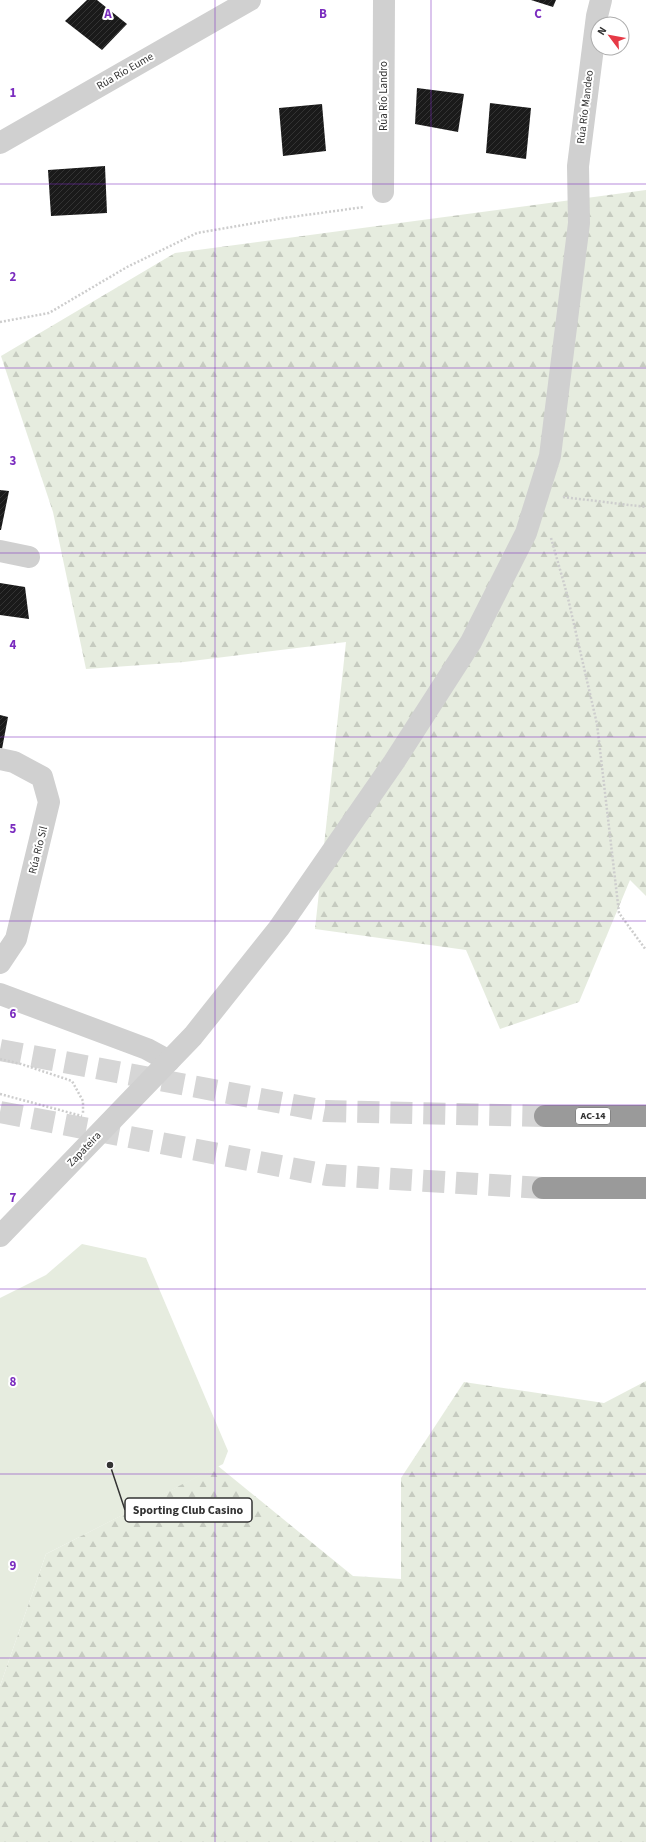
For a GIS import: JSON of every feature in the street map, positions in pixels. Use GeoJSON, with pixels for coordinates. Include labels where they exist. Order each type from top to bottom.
{"type":"FeatureCollection","features":[{"type":"Feature","properties":{"kind":"highway","name":"AC-14"},"geometry":{"type":"LineString","coordinates":[[545,1116],[644,1116]]}},
{"type":"Feature","properties":{"kind":"highway"},"geometry":{"type":"LineString","coordinates":[[543,1188],[639,1188]]}},
{"type":"Feature","properties":{"kind":"street","name":"Rúa Río Eume"},"geometry":{"type":"LineString","coordinates":[[0,143],[250,0]]}},
{"type":"Feature","properties":{"kind":"street","name":"Rúa Río Landro"},"geometry":{"type":"LineString","coordinates":[[383,192],[384,0]]}},
{"type":"Feature","properties":{"kind":"street","name":"Rúa Río Mandeo"},"geometry":{"type":"LineString","coordinates":[[538,494],[550,456],[579,224],[578,166],[597,16],[601,0]]}},
{"type":"Feature","properties":{"kind":"street","name":"Zapateira"},"geometry":{"type":"LineString","coordinates":[[0,1236],[193,1036],[279,928],[394,762],[471,642],[526,534],[538,494]]}},
{"type":"Feature","properties":{"kind":"street"},"geometry":{"type":"LineString","coordinates":[[0,551],[29,557]]}},
{"type":"Feature","properties":{"kind":"street","name":"Rúa Río Sil"},"geometry":{"type":"LineString","coordinates":[[0,759],[14,762],[42,777],[49,802],[16,939],[0,963]]}},
{"type":"Feature","properties":{"kind":"street"},"geometry":{"type":"LineString","coordinates":[[0,994],[147,1049],[169,1061]]}},
{"type":"Feature","properties":{"kind":"path"},"geometry":{"type":"LineString","coordinates":[[0,322],[49,313],[126,267],[197,233],[284,218],[380,205],[383,192]]}},
{"type":"Feature","properties":{"kind":"path"},"geometry":{"type":"LineString","coordinates":[[538,494],[646,507]]}},
{"type":"Feature","properties":{"kind":"path"},"geometry":{"type":"LineString","coordinates":[[550,537],[567,594],[597,724],[619,913],[646,950]]}},
{"type":"Feature","properties":{"kind":"path"},"geometry":{"type":"LineString","coordinates":[[0,1059],[21,1064],[72,1081],[83,1101],[83,1116],[78,1122]]}},
{"type":"Feature","properties":{"kind":"path"},"geometry":{"type":"LineString","coordinates":[[0,1094],[83,1116]]}},
{"type":"Feature","properties":{"kind":"green space"},"geometry":{"type":"Polygon","coordinates":[[[646,190],[646,896],[630,880],[579,1002],[500,1029],[466,950],[315,929],[346,642],[184,662],[86,669],[53,512],[1,356],[175,253],[646,190]]]}},
{"type":"Feature","properties":{"kind":"green space"},"geometry":{"type":"Polygon","coordinates":[[[82,1244],[146,1258],[228,1451],[223,1464],[46,1554],[0,1686],[0,1298],[46,1275],[82,1244]]]}},
{"type":"Feature","properties":{"kind":"green space"},"geometry":{"type":"Polygon","coordinates":[[[646,1381],[646,1842],[0,1842],[0,1686],[46,1554],[218,1466],[353,1576],[401,1579],[401,1478],[464,1382],[604,1403],[646,1381]]]}},
{"type":"Feature","properties":{"kind":"building"},"geometry":{"type":"Polygon","coordinates":[[[87,0],[97,0],[127,24],[102,50],[65,21],[87,0]]]}},
{"type":"Feature","properties":{"kind":"building"},"geometry":{"type":"Polygon","coordinates":[[[531,0],[556,0],[553,7],[531,0]]]}},
{"type":"Feature","properties":{"kind":"building"},"geometry":{"type":"Polygon","coordinates":[[[417,88],[464,94],[458,132],[415,124],[417,88]]]}},
{"type":"Feature","properties":{"kind":"building"},"geometry":{"type":"Polygon","coordinates":[[[490,103],[531,108],[526,159],[486,153],[490,103]]]}},
{"type":"Feature","properties":{"kind":"building"},"geometry":{"type":"Polygon","coordinates":[[[322,104],[326,151],[283,156],[279,108],[322,104]]]}},
{"type":"Feature","properties":{"kind":"building"},"geometry":{"type":"Polygon","coordinates":[[[105,166],[107,213],[51,216],[48,170],[105,166]]]}},
{"type":"Feature","properties":{"kind":"building"},"geometry":{"type":"Polygon","coordinates":[[[0,490],[9,491],[1,530],[0,530],[0,490]]]}},
{"type":"Feature","properties":{"kind":"building"},"geometry":{"type":"Polygon","coordinates":[[[0,583],[25,587],[29,619],[0,615],[0,583]]]}},
{"type":"Feature","properties":{"kind":"building"},"geometry":{"type":"Polygon","coordinates":[[[0,715],[8,717],[2,749],[0,748],[0,715]]]}},
{"type":"Feature","properties":{"kind":"tunnel"},"geometry":{"type":"LineString","coordinates":[[0,1050],[325,1111],[545,1116]]}},
{"type":"Feature","properties":{"kind":"tunnel"},"geometry":{"type":"LineString","coordinates":[[0,1112],[327,1175],[543,1188]]}},
{"type":"Feature","properties":{"kind":"place","name":"Sporting Club Casino"},"geometry":{"type":"Point","coordinates":[110,1465]}}]}
